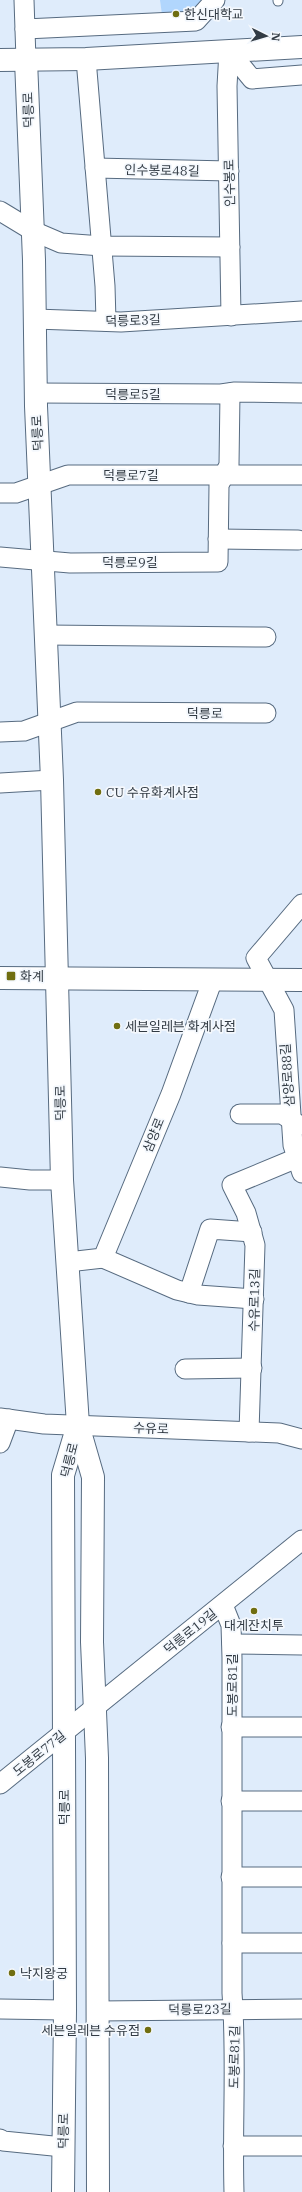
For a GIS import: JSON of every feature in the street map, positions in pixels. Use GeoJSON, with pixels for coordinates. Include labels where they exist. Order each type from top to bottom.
{"type":"FeatureCollection","features":[{"type":"Feature","properties":{"kind":"main road"},"geometry":{"type":"LineString","coordinates":[[0,60],[86,60],[302,47]]}},
{"type":"Feature","properties":{"kind":"main road","name":"덕릉로"},"geometry":{"type":"LineString","coordinates":[[26,60],[33,231],[36,393],[52,780],[62,1180],[78,1425],[93,1477],[92,1642],[78,1721],[97,1758],[98,2192]]}},
{"type":"Feature","properties":{"kind":"main road"},"geometry":{"type":"LineString","coordinates":[[0,978],[57,977],[302,980]]}},
{"type":"Feature","properties":{"kind":"main road","name":"덕릉로"},"geometry":{"type":"LineString","coordinates":[[63,2192],[65,2010],[78,1721],[63,1475],[78,1425]]}},
{"type":"Feature","properties":{"kind":"street"},"geometry":{"type":"LineString","coordinates":[[24,0],[26,60]]}},
{"type":"Feature","properties":{"kind":"street"},"geometry":{"type":"LineString","coordinates":[[25,29],[196,21],[215,0]]}},
{"type":"Feature","properties":{"kind":"street"},"geometry":{"type":"LineString","coordinates":[[229,51],[252,79],[302,75]]}},
{"type":"Feature","properties":{"kind":"street","name":"인수봉로"},"geometry":{"type":"LineString","coordinates":[[229,51],[231,316]]}},
{"type":"Feature","properties":{"kind":"street"},"geometry":{"type":"LineString","coordinates":[[86,60],[102,246],[106,322]]}},
{"type":"Feature","properties":{"kind":"street","name":"인수봉로48길"},"geometry":{"type":"LineString","coordinates":[[95,168],[229,171]]}},
{"type":"Feature","properties":{"kind":"street"},"geometry":{"type":"LineString","coordinates":[[0,211],[33,231],[61,243],[102,246],[230,247]]}},
{"type":"Feature","properties":{"kind":"street","name":"덕릉로3길"},"geometry":{"type":"LineString","coordinates":[[35,319],[106,322],[302,311]]}},
{"type":"Feature","properties":{"kind":"street","name":"덕릉로5길"},"geometry":{"type":"LineString","coordinates":[[36,393],[302,393]]}},
{"type":"Feature","properties":{"kind":"street"},"geometry":{"type":"LineString","coordinates":[[230,393],[229,465],[219,485],[218,539],[298,540]]}},
{"type":"Feature","properties":{"kind":"street","name":"덕릉로7길"},"geometry":{"type":"LineString","coordinates":[[0,493],[16,493],[68,475],[302,475]]}},
{"type":"Feature","properties":{"kind":"street","name":"덕릉로9길"},"geometry":{"type":"LineString","coordinates":[[0,558],[70,563],[218,562],[218,539]]}},
{"type":"Feature","properties":{"kind":"street"},"geometry":{"type":"LineString","coordinates":[[46,635],[266,637]]}},
{"type":"Feature","properties":{"kind":"street","name":"덕릉로"},"geometry":{"type":"LineString","coordinates":[[49,721],[77,712],[266,713]]}},
{"type":"Feature","properties":{"kind":"street"},"geometry":{"type":"LineString","coordinates":[[0,732],[24,731],[49,721]]}},
{"type":"Feature","properties":{"kind":"street"},"geometry":{"type":"LineString","coordinates":[[0,783],[52,780]]}},
{"type":"Feature","properties":{"kind":"street","name":"삼양로88길"},"geometry":{"type":"LineString","coordinates":[[300,1166],[293,1145],[296,1123],[284,1010],[256,958],[302,904]]}},
{"type":"Feature","properties":{"kind":"street","name":"삼양로"},"geometry":{"type":"LineString","coordinates":[[103,1258],[171,1094],[213,979]]}},
{"type":"Feature","properties":{"kind":"street"},"geometry":{"type":"LineString","coordinates":[[240,1114],[282,1114],[296,1123]]}},
{"type":"Feature","properties":{"kind":"street","name":"수유로13길"},"geometry":{"type":"LineString","coordinates":[[249,1432],[255,1245],[246,1213],[232,1185],[300,1166]]}},
{"type":"Feature","properties":{"kind":"street"},"geometry":{"type":"LineString","coordinates":[[0,1177],[30,1180],[62,1180]]}},
{"type":"Feature","properties":{"kind":"street"},"geometry":{"type":"LineString","coordinates":[[189,1293],[210,1230],[252,1232]]}},
{"type":"Feature","properties":{"kind":"street"},"geometry":{"type":"LineString","coordinates":[[68,1262],[103,1258],[177,1290],[189,1293],[254,1299]]}},
{"type":"Feature","properties":{"kind":"street"},"geometry":{"type":"LineString","coordinates":[[185,1369],[252,1368]]}},
{"type":"Feature","properties":{"kind":"street"},"geometry":{"type":"LineString","coordinates":[[0,1443],[5,1419]]}},
{"type":"Feature","properties":{"kind":"street","name":"수유로"},"geometry":{"type":"LineString","coordinates":[[5,1419],[44,1424],[279,1434],[302,1439]]}},
{"type":"Feature","properties":{"kind":"street","name":"덕릉로19길"},"geometry":{"type":"LineString","coordinates":[[78,1721],[302,1540]]}},
{"type":"Feature","properties":{"kind":"street","name":"도봉로81길"},"geometry":{"type":"LineString","coordinates":[[223,1605],[231,1625],[232,1644],[231,1877],[234,2192]]}},
{"type":"Feature","properties":{"kind":"street","name":"도봉로81길"},"geometry":{"type":"LineString","coordinates":[[232,1644],[302,1645]]}},
{"type":"Feature","properties":{"kind":"street","name":"도봉로77길"},"geometry":{"type":"LineString","coordinates":[[0,1784],[78,1721]]}},
{"type":"Feature","properties":{"kind":"street","name":"도봉로81길"},"geometry":{"type":"LineString","coordinates":[[231,1727],[302,1727]]}},
{"type":"Feature","properties":{"kind":"street"},"geometry":{"type":"LineString","coordinates":[[231,1801],[302,1801]]}},
{"type":"Feature","properties":{"kind":"street"},"geometry":{"type":"LineString","coordinates":[[231,1877],[302,1877]]}},
{"type":"Feature","properties":{"kind":"street"},"geometry":{"type":"LineString","coordinates":[[232,1943],[302,1943]]}},
{"type":"Feature","properties":{"kind":"street","name":"덕릉로23길"},"geometry":{"type":"LineString","coordinates":[[98,2011],[233,2008],[302,2009]]}},
{"type":"Feature","properties":{"kind":"street"},"geometry":{"type":"LineString","coordinates":[[0,2009],[65,2010]]}},
{"type":"Feature","properties":{"kind":"street"},"geometry":{"type":"LineString","coordinates":[[0,2139],[3,2141],[63,2148]]}},
{"type":"Feature","properties":{"kind":"street"},"geometry":{"type":"LineString","coordinates":[[233,2146],[302,2146]]}},
{"type":"Feature","properties":{"kind":"shaded area"},"geometry":{"type":"Polygon","coordinates":[[[160,0],[215,0],[196,21],[163,22],[160,0]]]}},
{"type":"Feature","properties":{"kind":"place","name":"한신대학교"},"geometry":{"type":"Point","coordinates":[176,14]}},
{"type":"Feature","properties":{"kind":"place","name":"CU 수유화계사점"},"geometry":{"type":"Point","coordinates":[98,792]}},
{"type":"Feature","properties":{"kind":"place","name":"화계"},"geometry":{"type":"Point","coordinates":[11,976]}},
{"type":"Feature","properties":{"kind":"place","name":"세븐일레븐 화계사점"},"geometry":{"type":"Point","coordinates":[117,1026]}},
{"type":"Feature","properties":{"kind":"place","name":"대게잔치투"},"geometry":{"type":"Point","coordinates":[254,1611]}},
{"type":"Feature","properties":{"kind":"place","name":"낙지왕궁"},"geometry":{"type":"Point","coordinates":[12,1973]}},
{"type":"Feature","properties":{"kind":"place","name":"세븐일레븐 수유점"},"geometry":{"type":"Point","coordinates":[148,2030]}}]}
